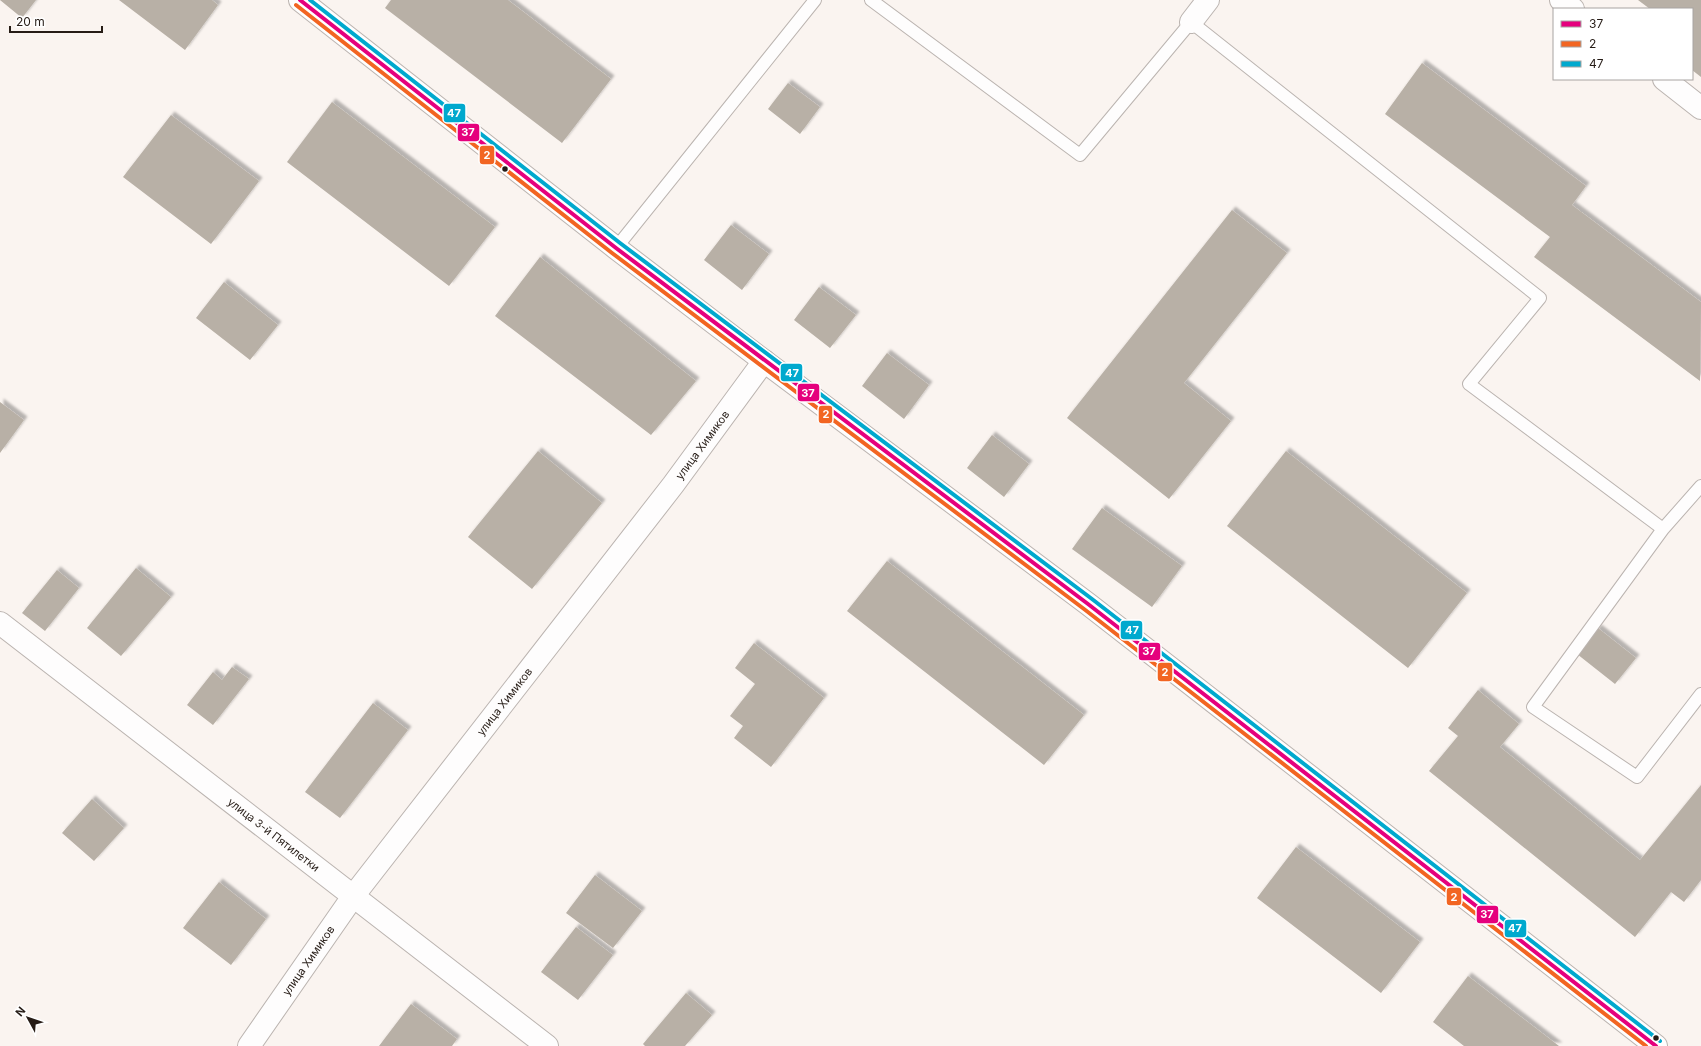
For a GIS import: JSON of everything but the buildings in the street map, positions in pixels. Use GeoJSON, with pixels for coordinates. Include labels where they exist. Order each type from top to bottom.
{"type":"FeatureCollection","features":[{"type":"Feature","properties":{"kind":"street"},"geometry":{"type":"LineString","coordinates":[[300,0],[616,248],[1088,604],[1656,1046]]}},
{"type":"Feature","properties":{"kind":"street"},"geometry":{"type":"LineString","coordinates":[[1191,22],[1208,0]]}},
{"type":"Feature","properties":{"kind":"street"},"geometry":{"type":"LineString","coordinates":[[1561,0],[1572,8]]}},
{"type":"Feature","properties":{"kind":"street"},"geometry":{"type":"LineString","coordinates":[[1665,80],[1701,108]]}},
{"type":"Feature","properties":{"kind":"street","name":"улица Химиков"},"geometry":{"type":"LineString","coordinates":[[249,1046],[354,896],[668,491],[764,361]]}},
{"type":"Feature","properties":{"kind":"street","name":"улица 3-й Пятилетки"},"geometry":{"type":"LineString","coordinates":[[0,624],[547,1046]]}},
{"type":"Feature","properties":{"kind":"lane"},"geometry":{"type":"LineString","coordinates":[[616,248],[815,0]]}},
{"type":"Feature","properties":{"kind":"lane"},"geometry":{"type":"LineString","coordinates":[[871,0],[1080,155],[1191,22],[1540,298],[1468,384],[1663,529]]}},
{"type":"Feature","properties":{"kind":"lane"},"geometry":{"type":"LineString","coordinates":[[1701,486],[1663,529],[1533,707],[1637,778],[1701,694]]}},
{"type":"Feature","properties":{"kind":"transit line","name":"37"},"geometry":{"type":"LineString","coordinates":[[300,0],[616,248],[1088,604],[1656,1046]]}},
{"type":"Feature","properties":{"kind":"transit line","name":"47"},"geometry":{"type":"LineString","coordinates":[[310,0],[620,243],[1092,599],[1660,1041]]}},
{"type":"Feature","properties":{"kind":"transit line","name":"2"},"geometry":{"type":"LineString","coordinates":[[296,5],[612,253],[1084,609],[1646,1046]]}}]}
